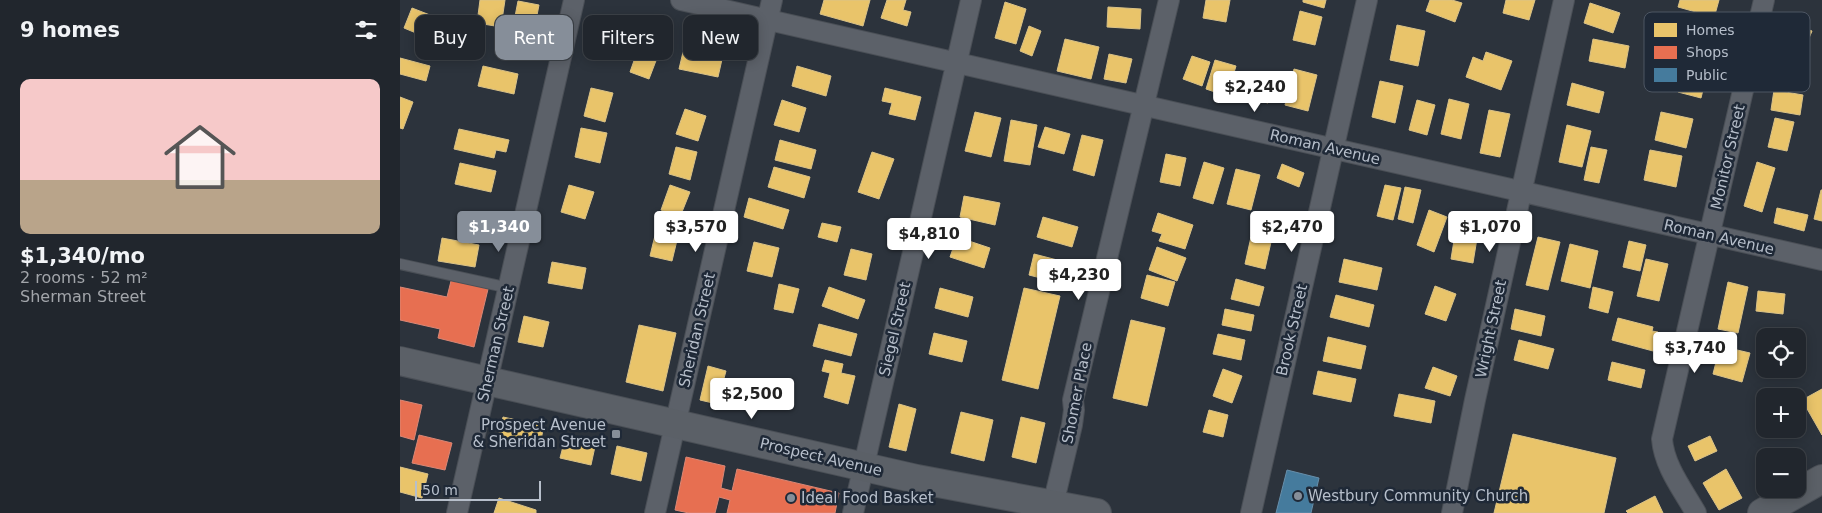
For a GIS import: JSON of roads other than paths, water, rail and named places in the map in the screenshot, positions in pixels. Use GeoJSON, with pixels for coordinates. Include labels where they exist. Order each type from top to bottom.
{"type":"FeatureCollection","features":[{"type":"Feature","properties":{"kind":"main road","name":"Prospect Avenue"},"geometry":{"type":"LineString","coordinates":[[400,361],[1052,509],[1097,513]]}},
{"type":"Feature","properties":{"kind":"main road"},"geometry":{"type":"LineString","coordinates":[[1762,513],[1822,479]]}},
{"type":"Feature","properties":{"kind":"street","name":"Sherman Street"},"geometry":{"type":"LineString","coordinates":[[457,513],[574,0]]}},
{"type":"Feature","properties":{"kind":"street","name":"Roman Avenue"},"geometry":{"type":"LineString","coordinates":[[681,0],[1822,260]]}},
{"type":"Feature","properties":{"kind":"street","name":"Sheridan Street"},"geometry":{"type":"LineString","coordinates":[[655,513],[772,0]]}},
{"type":"Feature","properties":{"kind":"street","name":"Siegel Street"},"geometry":{"type":"LineString","coordinates":[[853,513],[971,0]]}},
{"type":"Feature","properties":{"kind":"street","name":"Shomer Place"},"geometry":{"type":"LineString","coordinates":[[1052,509],[1072,426],[1073,400],[1169,0]]}},
{"type":"Feature","properties":{"kind":"street","name":"Brook Street"},"geometry":{"type":"LineString","coordinates":[[1251,513],[1367,0]]}},
{"type":"Feature","properties":{"kind":"street","name":"Wright Street"},"geometry":{"type":"LineString","coordinates":[[1452,513],[1564,0]]}},
{"type":"Feature","properties":{"kind":"street","name":"Monitor Street"},"geometry":{"type":"LineString","coordinates":[[1696,513],[1669,464],[1663,450],[1662,439],[1743,92]]}},
{"type":"Feature","properties":{"kind":"lane"},"geometry":{"type":"LineString","coordinates":[[400,264],[509,288]]}},
{"type":"Feature","properties":{"kind":"place","name":"Prospect Avenue & Sheridan Street"},"geometry":{"type":"Point","coordinates":[616,434]}},
{"type":"Feature","properties":{"kind":"place","name":"Westbury Community Church"},"geometry":{"type":"Point","coordinates":[1298,496]}},
{"type":"Feature","properties":{"kind":"place","name":"Ideal Food Basket"},"geometry":{"type":"Point","coordinates":[791,498]}}]}
